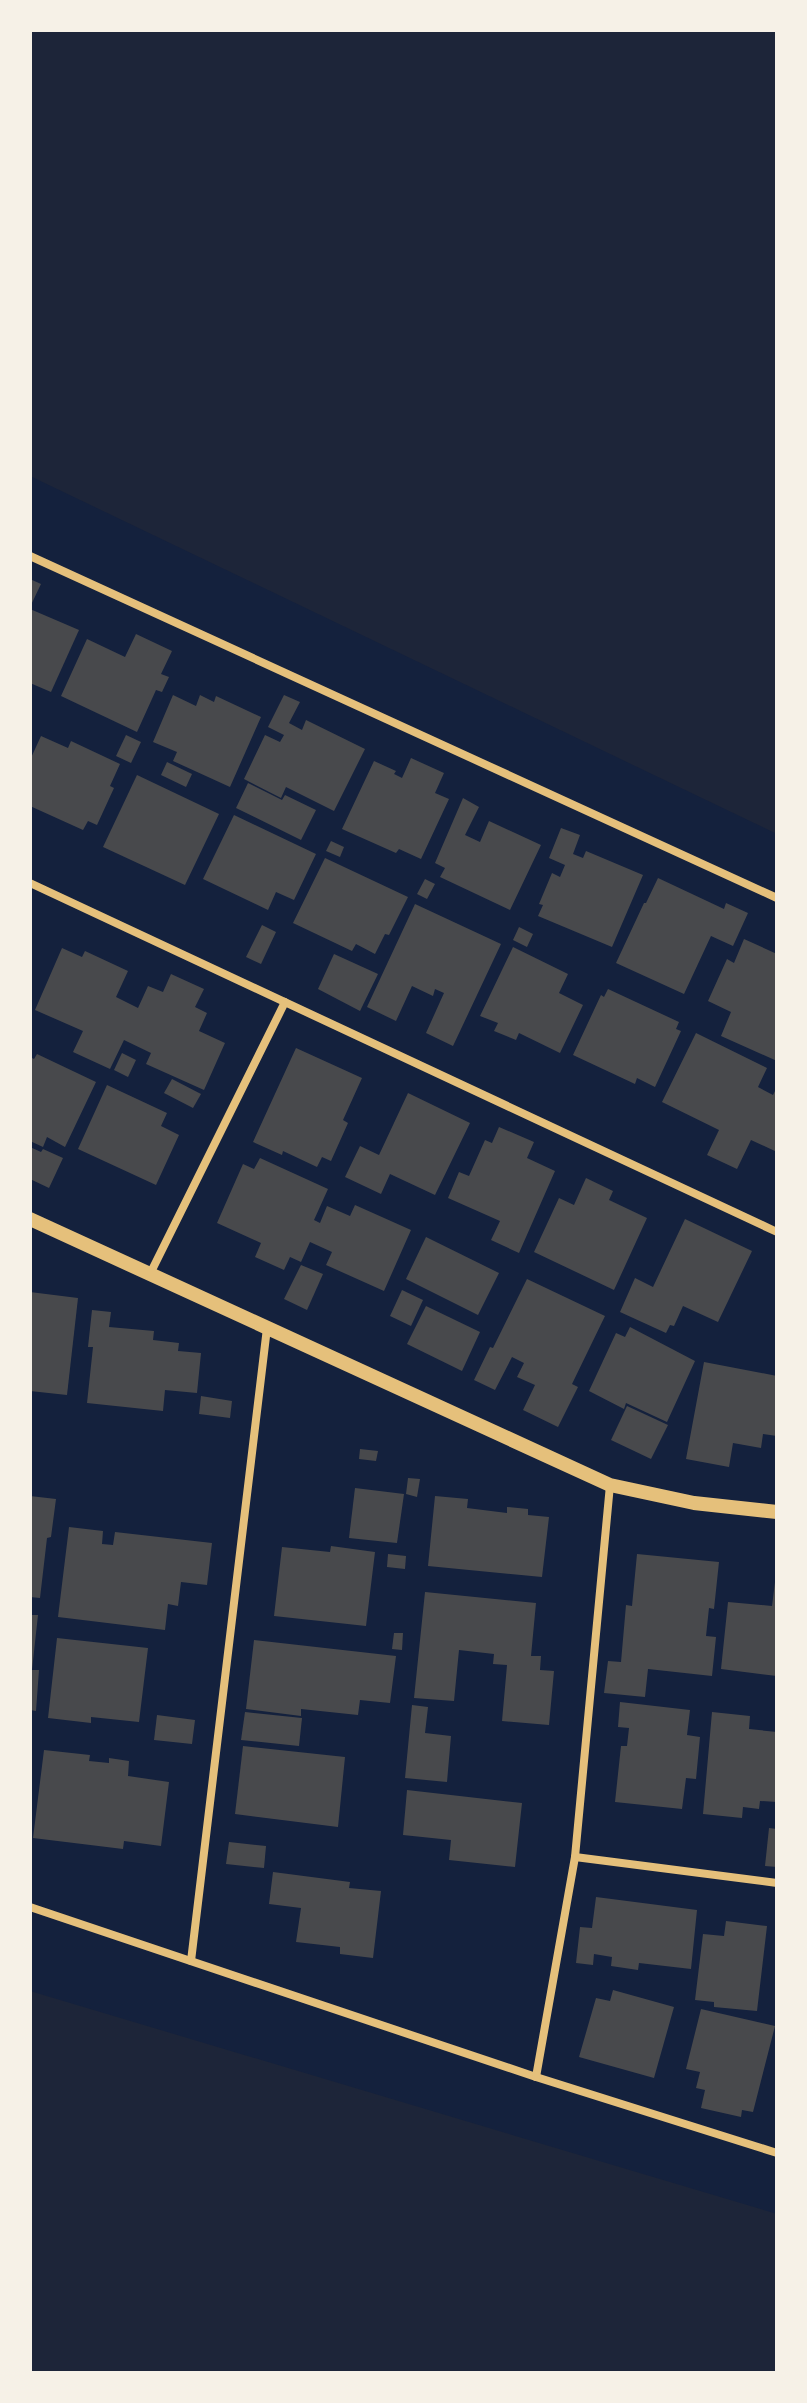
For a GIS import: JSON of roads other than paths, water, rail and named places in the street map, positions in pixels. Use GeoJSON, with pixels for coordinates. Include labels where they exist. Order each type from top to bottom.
{"type":"FeatureCollection","features":[{"type":"Feature","properties":{"kind":"street"},"geometry":{"type":"LineString","coordinates":[[30,556],[777,898]]}},
{"type":"Feature","properties":{"kind":"street"},"geometry":{"type":"LineString","coordinates":[[30,883],[777,1232]]}},
{"type":"Feature","properties":{"kind":"street"},"geometry":{"type":"LineString","coordinates":[[150,1275],[285,1002]]}},
{"type":"Feature","properties":{"kind":"street"},"geometry":{"type":"LineString","coordinates":[[30,1219],[610,1485],[694,1503],[777,1512]]}},
{"type":"Feature","properties":{"kind":"street"},"geometry":{"type":"LineString","coordinates":[[191,1961],[267,1328]]}},
{"type":"Feature","properties":{"kind":"street"},"geometry":{"type":"LineString","coordinates":[[536,2077],[575,1857],[610,1485]]}},
{"type":"Feature","properties":{"kind":"street"},"geometry":{"type":"LineString","coordinates":[[575,1857],[777,1883]]}},
{"type":"Feature","properties":{"kind":"street"},"geometry":{"type":"LineString","coordinates":[[30,1907],[536,2077],[777,2153]]}}]}
